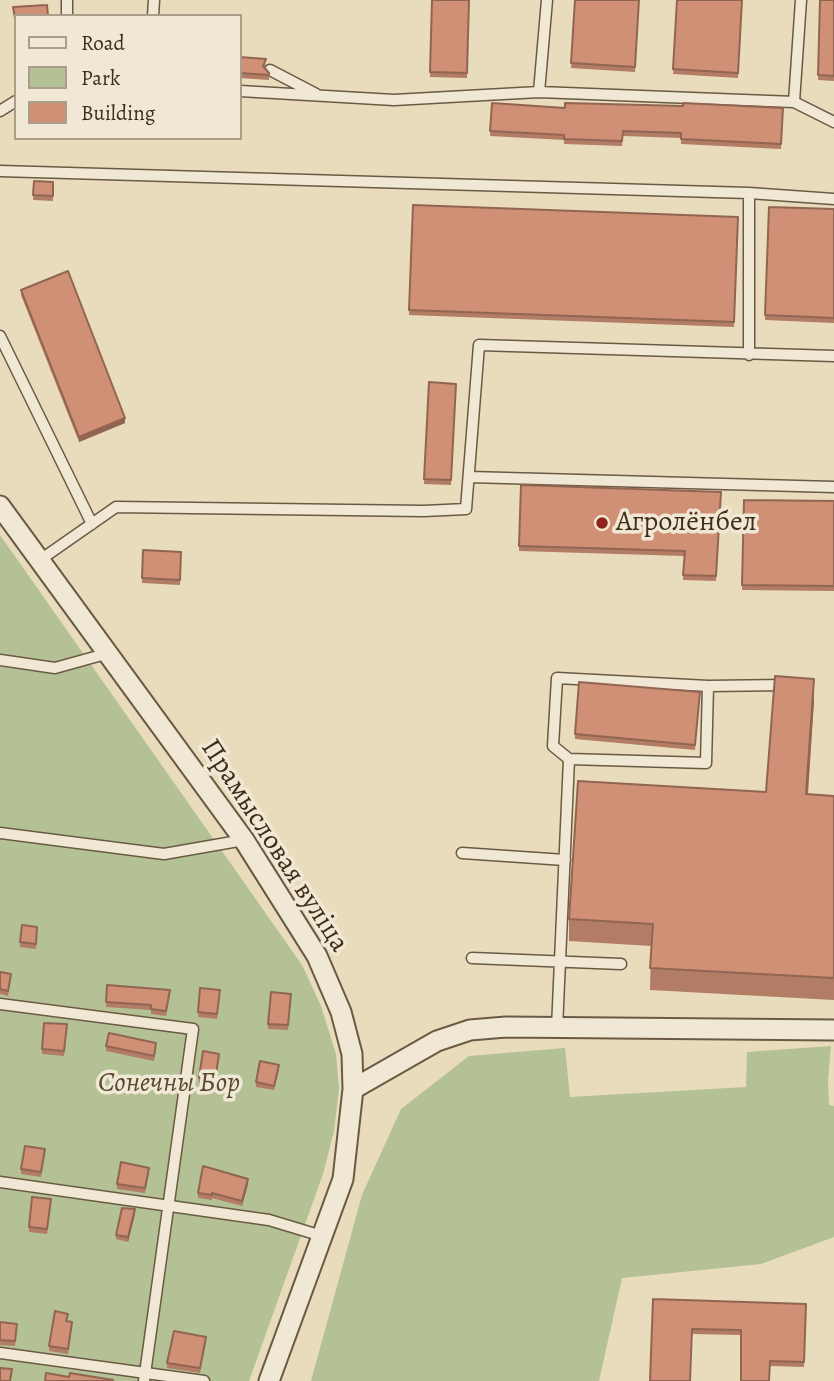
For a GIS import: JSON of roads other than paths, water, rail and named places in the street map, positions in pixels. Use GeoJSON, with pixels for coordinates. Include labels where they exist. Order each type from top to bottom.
{"type":"FeatureCollection","features":[{"type":"Feature","properties":{"kind":"street","name":"Прамысловая вуліца"},"geometry":{"type":"LineString","coordinates":[[0,506],[244,840],[317,956],[344,1023],[352,1054],[353,1089],[343,1179],[270,1381]]}},
{"type":"Feature","properties":{"kind":"street"},"geometry":{"type":"LineString","coordinates":[[353,1089],[438,1041],[470,1030],[506,1027],[834,1030]]}},
{"type":"Feature","properties":{"kind":"lane"},"geometry":{"type":"LineString","coordinates":[[539,92],[547,0]]}},
{"type":"Feature","properties":{"kind":"lane"},"geometry":{"type":"LineString","coordinates":[[794,102],[801,0]]}},
{"type":"Feature","properties":{"kind":"lane"},"geometry":{"type":"LineString","coordinates":[[270,70],[320,96]]}},
{"type":"Feature","properties":{"kind":"lane"},"geometry":{"type":"LineString","coordinates":[[242,91],[394,100],[539,92],[794,102],[834,122]]}},
{"type":"Feature","properties":{"kind":"lane"},"geometry":{"type":"LineString","coordinates":[[0,172],[749,193],[834,198]]}},
{"type":"Feature","properties":{"kind":"lane"},"geometry":{"type":"LineString","coordinates":[[748,355],[749,193]]}},
{"type":"Feature","properties":{"kind":"lane"},"geometry":{"type":"LineString","coordinates":[[0,336],[92,524]]}},
{"type":"Feature","properties":{"kind":"lane"},"geometry":{"type":"LineString","coordinates":[[40,560],[116,507],[424,512],[466,509],[479,345],[834,356]]}},
{"type":"Feature","properties":{"kind":"lane"},"geometry":{"type":"LineString","coordinates":[[469,477],[834,487]]}},
{"type":"Feature","properties":{"kind":"lane"},"geometry":{"type":"LineString","coordinates":[[0,660],[55,668],[109,653]]}},
{"type":"Feature","properties":{"kind":"lane"},"geometry":{"type":"LineString","coordinates":[[708,686],[706,763],[569,759],[554,746],[557,678],[708,686],[797,685]]}},
{"type":"Feature","properties":{"kind":"lane"},"geometry":{"type":"LineString","coordinates":[[557,1028],[569,759]]}},
{"type":"Feature","properties":{"kind":"lane"},"geometry":{"type":"LineString","coordinates":[[0,833],[164,854],[244,840]]}},
{"type":"Feature","properties":{"kind":"lane"},"geometry":{"type":"LineString","coordinates":[[462,853],[565,860]]}},
{"type":"Feature","properties":{"kind":"lane"},"geometry":{"type":"LineString","coordinates":[[472,958],[621,964]]}},
{"type":"Feature","properties":{"kind":"lane"},"geometry":{"type":"LineString","coordinates":[[0,1004],[193,1030],[144,1377]]}},
{"type":"Feature","properties":{"kind":"lane"},"geometry":{"type":"LineString","coordinates":[[0,1182],[269,1220],[322,1236]]}},
{"type":"Feature","properties":{"kind":"lane"},"geometry":{"type":"LineString","coordinates":[[0,1353],[144,1377],[205,1381]]}},
{"type":"Feature","properties":{"kind":"place","name":"Агролёнбел"},"geometry":{"type":"Point","coordinates":[602,523]}},
{"type":"Feature","properties":{"kind":"park label","name":"Сонечны Бор"},"geometry":{"type":"Point","coordinates":[169,1084]}}]}
